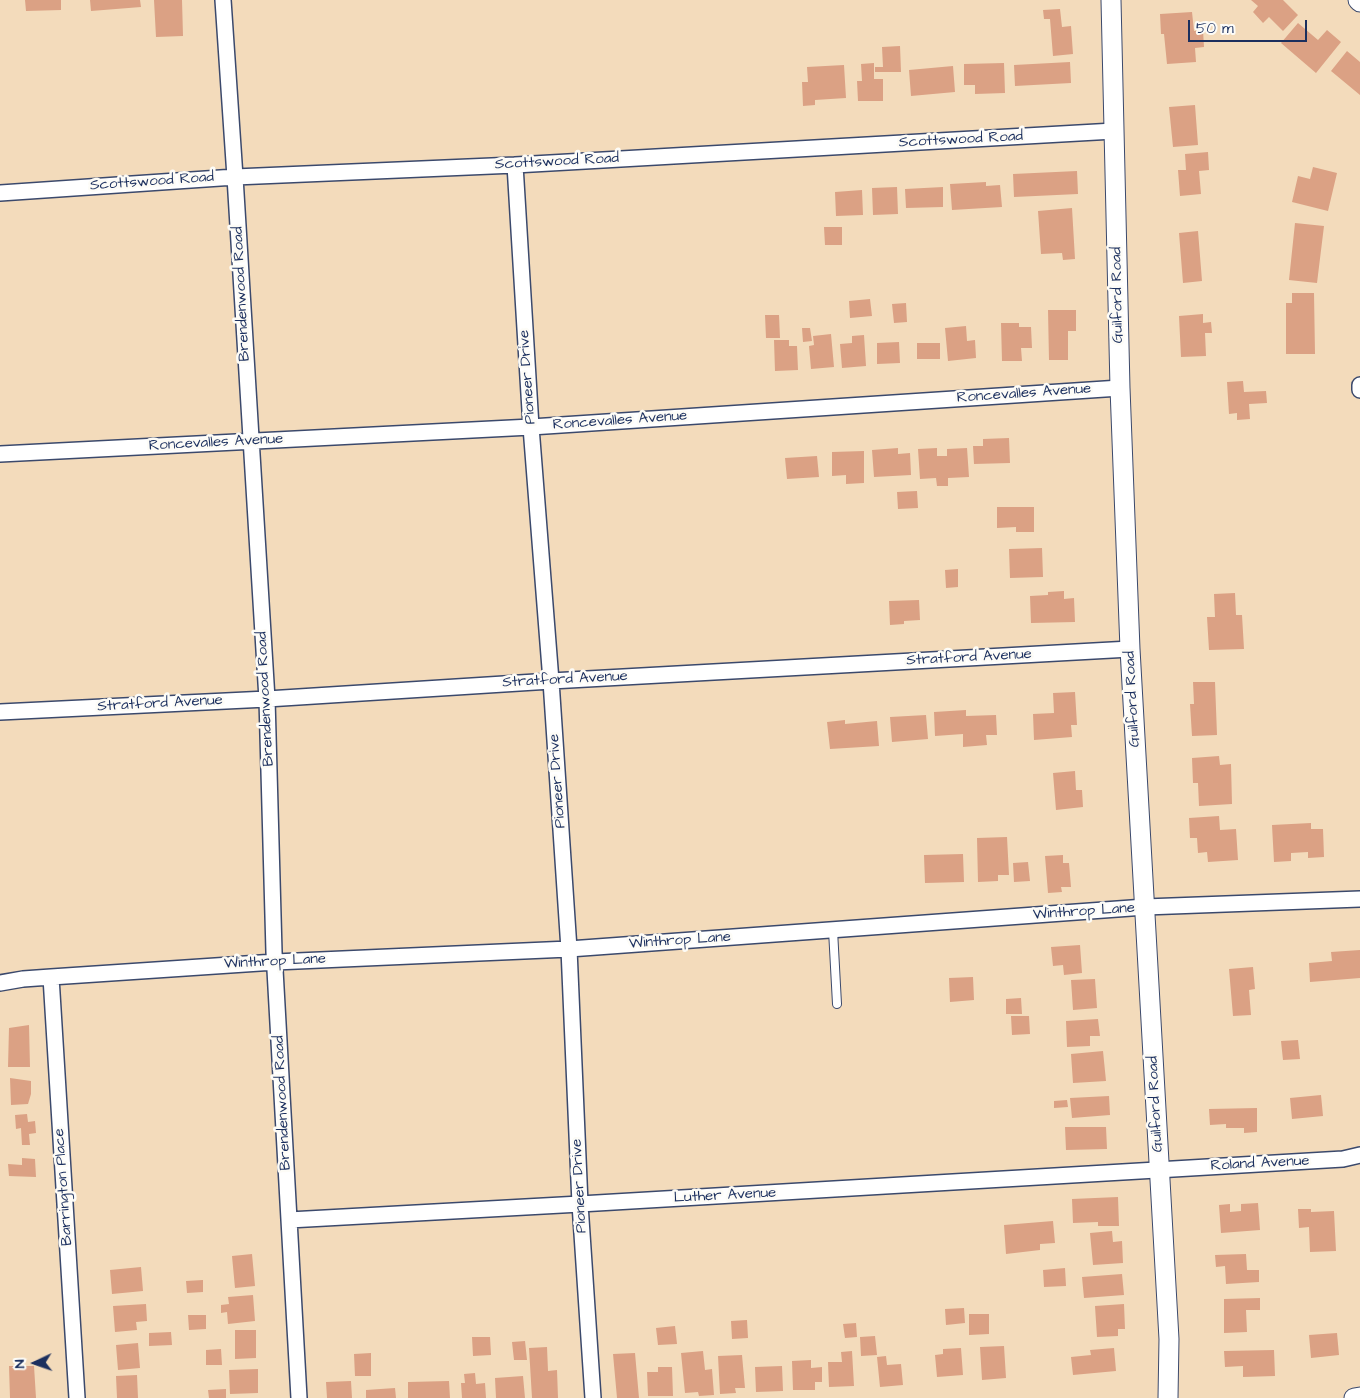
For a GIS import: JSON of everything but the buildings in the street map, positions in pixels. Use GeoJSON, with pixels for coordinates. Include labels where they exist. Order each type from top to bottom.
{"type":"FeatureCollection","features":[{"type":"Feature","properties":{"kind":"street","name":"Brendenwood Road"},"geometry":{"type":"LineString","coordinates":[[223,0],[267,699],[275,962],[299,1398]]}},
{"type":"Feature","properties":{"kind":"street","name":"Guilford Road"},"geometry":{"type":"LineString","coordinates":[[1111,0],[1120,388],[1130,649],[1169,1339],[1168,1398]]}},
{"type":"Feature","properties":{"kind":"street","name":"Scottswood Road"},"geometry":{"type":"LineString","coordinates":[[0,193],[235,177],[515,165],[1114,131]]}},
{"type":"Feature","properties":{"kind":"street","name":"Pioneer Drive"},"geometry":{"type":"LineString","coordinates":[[515,165],[531,427],[551,681],[569,949],[580,1204],[593,1398]]}},
{"type":"Feature","properties":{"kind":"street"},"geometry":{"type":"LineString","coordinates":[[1360,385],[1360,390]]}},
{"type":"Feature","properties":{"kind":"street","name":"Roncevalles Avenue"},"geometry":{"type":"LineString","coordinates":[[0,454],[531,427],[1120,388]]}},
{"type":"Feature","properties":{"kind":"street","name":"Stratford Avenue"},"geometry":{"type":"LineString","coordinates":[[0,712],[267,699],[551,681],[1130,649]]}},
{"type":"Feature","properties":{"kind":"street","name":"Winthrop Lane"},"geometry":{"type":"LineString","coordinates":[[0,983],[51,976],[275,962],[569,949],[1145,908],[1360,899]]}},
{"type":"Feature","properties":{"kind":"street","name":"Barrington Place"},"geometry":{"type":"LineString","coordinates":[[51,976],[77,1398]]}},
{"type":"Feature","properties":{"kind":"street","name":"Roland Avenue"},"geometry":{"type":"LineString","coordinates":[[1160,1170],[1342,1159],[1360,1155]]}},
{"type":"Feature","properties":{"kind":"street","name":"Luther Avenue"},"geometry":{"type":"LineString","coordinates":[[289,1220],[1160,1170]]}},
{"type":"Feature","properties":{"kind":"street"},"geometry":{"type":"LineString","coordinates":[[1354,1398],[1360,1397]]}},
{"type":"Feature","properties":{"kind":"lane"},"geometry":{"type":"LineString","coordinates":[[833,930],[837,1004]]}}]}
